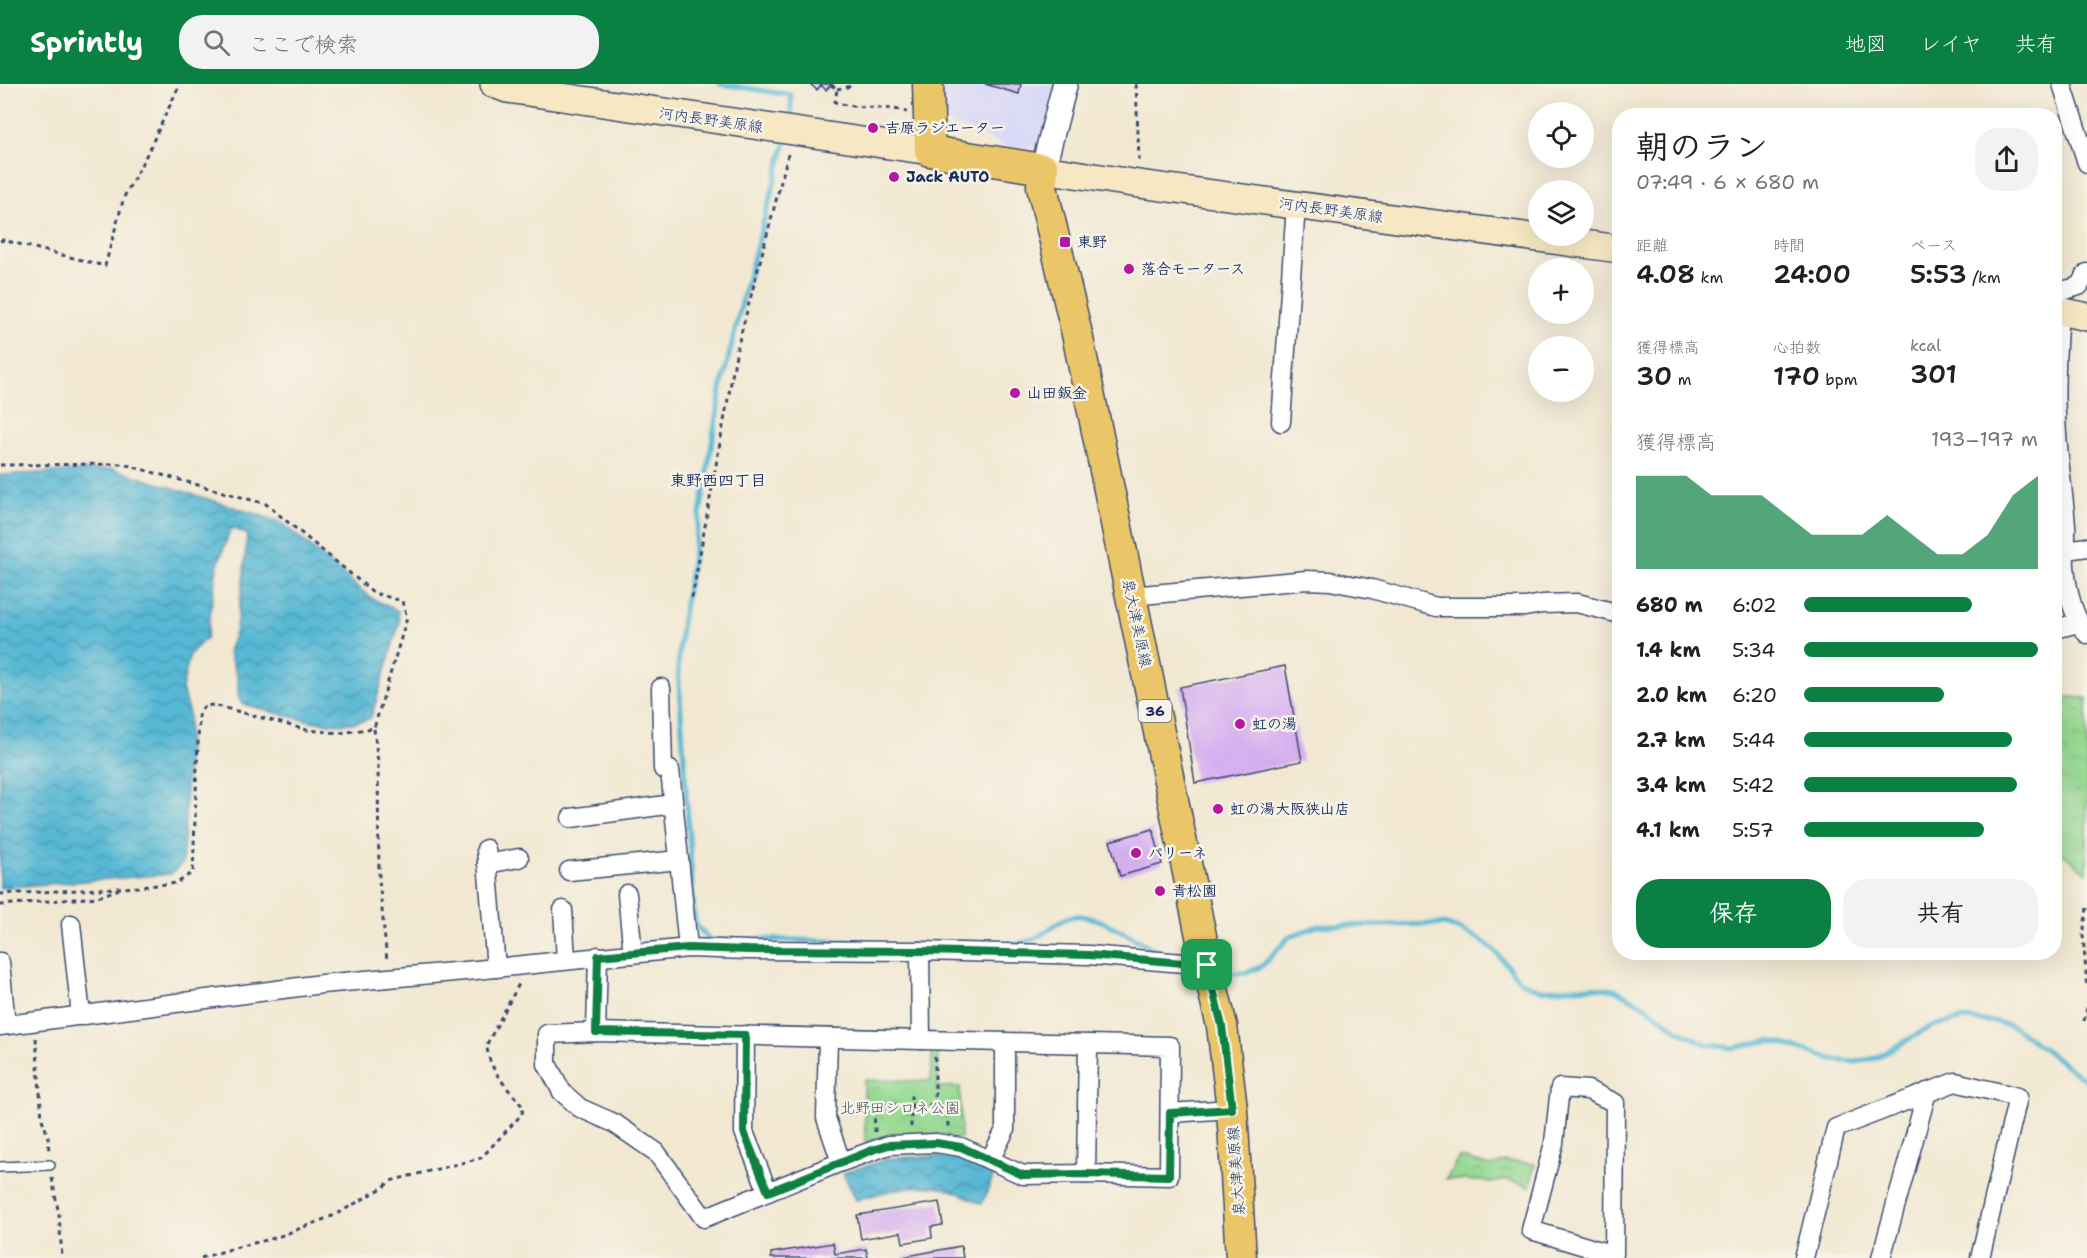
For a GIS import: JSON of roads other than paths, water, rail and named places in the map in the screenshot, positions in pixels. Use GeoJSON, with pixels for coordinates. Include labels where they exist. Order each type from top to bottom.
{"type":"FeatureCollection","features":[{"type":"Feature","properties":{"kind":"main road","name":"河内長野美原線"},"geometry":{"type":"LineString","coordinates":[[494,84],[507,89],[930,151]]}},
{"type":"Feature","properties":{"kind":"main road"},"geometry":{"type":"LineString","coordinates":[[928,84],[930,151],[1043,169]]}},
{"type":"Feature","properties":{"kind":"main road","name":"河内長野美原線"},"geometry":{"type":"LineString","coordinates":[[1043,169],[1612,248]]}},
{"type":"Feature","properties":{"kind":"main road","name":"泉大津美原線"},"geometry":{"type":"LineString","coordinates":[[1043,169],[1042,187],[1077,334],[1207,965],[1222,1026],[1232,1109],[1241,1258]]}},
{"type":"Feature","properties":{"kind":"main road"},"geometry":{"type":"LineString","coordinates":[[2062,307],[2087,317]]}},
{"type":"Feature","properties":{"kind":"street"},"geometry":{"type":"LineString","coordinates":[[1043,169],[1065,84]]}},
{"type":"Feature","properties":{"kind":"street"},"geometry":{"type":"LineString","coordinates":[[2062,84],[2087,163]]}},
{"type":"Feature","properties":{"kind":"street"},"geometry":{"type":"LineString","coordinates":[[1281,422],[1296,205]]}},
{"type":"Feature","properties":{"kind":"street"},"geometry":{"type":"LineString","coordinates":[[2062,291],[2084,281]]}},
{"type":"Feature","properties":{"kind":"street"},"geometry":{"type":"LineString","coordinates":[[2062,490],[2066,527],[2065,565],[2070,599],[2082,628],[2062,629]]}},
{"type":"Feature","properties":{"kind":"street"},"geometry":{"type":"LineString","coordinates":[[2066,550],[2087,547]]}},
{"type":"Feature","properties":{"kind":"street"},"geometry":{"type":"LineString","coordinates":[[1131,596],[1307,580],[1330,581],[1372,589],[1436,607],[1525,607],[1577,603],[1612,612]]}},
{"type":"Feature","properties":{"kind":"street"},"geometry":{"type":"LineString","coordinates":[[661,688],[663,769],[670,770],[688,948]]}},
{"type":"Feature","properties":{"kind":"street"},"geometry":{"type":"LineString","coordinates":[[571,818],[673,804]]}},
{"type":"Feature","properties":{"kind":"street"},"geometry":{"type":"LineString","coordinates":[[496,968],[486,856],[519,858]]}},
{"type":"Feature","properties":{"kind":"street"},"geometry":{"type":"LineString","coordinates":[[569,871],[679,860]]}},
{"type":"Feature","properties":{"kind":"street"},"geometry":{"type":"LineString","coordinates":[[627,894],[633,954]]}},
{"type":"Feature","properties":{"kind":"street"},"geometry":{"type":"LineString","coordinates":[[563,910],[566,960]]}},
{"type":"Feature","properties":{"kind":"street"},"geometry":{"type":"LineString","coordinates":[[67,936],[81,1016]]}},
{"type":"Feature","properties":{"kind":"street"},"geometry":{"type":"LineString","coordinates":[[0,962],[3,1025],[322,984],[688,948],[1089,955],[1207,965]]}},
{"type":"Feature","properties":{"kind":"street"},"geometry":{"type":"LineString","coordinates":[[920,951],[928,1040]]}},
{"type":"Feature","properties":{"kind":"street"},"geometry":{"type":"LineString","coordinates":[[596,1032],[598,956]]}},
{"type":"Feature","properties":{"kind":"street"},"geometry":{"type":"LineString","coordinates":[[596,1032],[828,1038],[1170,1046],[1169,1176],[1023,1175],[961,1147],[889,1145],[842,1161],[704,1218],[656,1152],[615,1123],[580,1108],[562,1092],[547,1064],[547,1034],[596,1032]]}},
{"type":"Feature","properties":{"kind":"street"},"geometry":{"type":"LineString","coordinates":[[745,1035],[744,1132],[768,1192]]}},
{"type":"Feature","properties":{"kind":"street"},"geometry":{"type":"LineString","coordinates":[[828,1038],[826,1118],[842,1161]]}},
{"type":"Feature","properties":{"kind":"street"},"geometry":{"type":"LineString","coordinates":[[990,1160],[1005,1130],[1005,1042]]}},
{"type":"Feature","properties":{"kind":"street"},"geometry":{"type":"LineString","coordinates":[[1086,1174],[1088,1044]]}},
{"type":"Feature","properties":{"kind":"street"},"geometry":{"type":"LineString","coordinates":[[1804,1258],[1836,1128],[1955,1082],[2018,1097],[1980,1258]]}},
{"type":"Feature","properties":{"kind":"street"},"geometry":{"type":"LineString","coordinates":[[1560,1088],[1588,1090],[1615,1103],[1614,1255],[1569,1250],[1531,1230],[1554,1143],[1560,1088]]}},
{"type":"Feature","properties":{"kind":"street"},"geometry":{"type":"LineString","coordinates":[[1881,1258],[1927,1092]]}},
{"type":"Feature","properties":{"kind":"street"},"geometry":{"type":"LineString","coordinates":[[1170,1113],[1232,1109]]}},
{"type":"Feature","properties":{"kind":"lane"},"geometry":{"type":"LineString","coordinates":[[0,1167],[50,1165]]}},
{"type":"Feature","properties":{"kind":"water"},"geometry":{"type":"Polygon","coordinates":[[[113,469],[281,522],[371,598],[398,611],[399,624],[371,718],[340,724],[324,723],[290,717],[242,704],[238,696],[238,680],[228,651],[235,633],[243,583],[247,534],[231,528],[217,567],[207,637],[190,654],[182,688],[189,714],[183,863],[171,874],[0,888],[0,475],[113,469]]]}},
{"type":"Feature","properties":{"kind":"water"},"geometry":{"type":"Polygon","coordinates":[[[937,1156],[959,1159],[995,1173],[982,1204],[947,1189],[924,1186],[894,1190],[856,1200],[843,1173],[891,1158],[937,1156]]]}},
{"type":"Feature","properties":{"kind":"waterway"},"geometry":{"type":"LineString","coordinates":[[720,84],[791,95],[791,121]]}},
{"type":"Feature","properties":{"kind":"waterway"},"geometry":{"type":"LineString","coordinates":[[786,141],[745,289],[721,389],[681,627],[678,666],[694,913],[696,925],[710,941],[758,939],[865,942]]}},
{"type":"Feature","properties":{"kind":"waterway"},"geometry":{"type":"LineString","coordinates":[[961,943],[1023,942],[1037,937],[1067,918],[1081,916],[1110,925],[1157,951]]}},
{"type":"Feature","properties":{"kind":"waterway"},"geometry":{"type":"LineString","coordinates":[[1221,973],[1247,973],[1262,966],[1290,936],[1318,926],[1444,924],[1481,940],[1495,951],[1520,981],[1540,990],[1592,987],[1616,990],[1645,1006],[1679,1031],[1706,1044],[1733,1048],[1771,1040],[1835,1060],[1855,1062],[1876,1058],[1932,1026],[1963,1019],[1997,1022],[2014,1027],[2087,1081]]}},
{"type":"Feature","properties":{"kind":"place","name":"吉原ラジエーター"},"geometry":{"type":"Point","coordinates":[873,128]}},
{"type":"Feature","properties":{"kind":"place","name":"Jack AUTO"},"geometry":{"type":"Point","coordinates":[894,177]}},
{"type":"Feature","properties":{"kind":"place","name":"東野"},"geometry":{"type":"Point","coordinates":[1065,242]}},
{"type":"Feature","properties":{"kind":"place","name":"落合モータース"},"geometry":{"type":"Point","coordinates":[1129,269]}},
{"type":"Feature","properties":{"kind":"place","name":"山田鈑金"},"geometry":{"type":"Point","coordinates":[1015,393]}},
{"type":"Feature","properties":{"kind":"place","name":"虹の湯"},"geometry":{"type":"Point","coordinates":[1240,724]}},
{"type":"Feature","properties":{"kind":"place","name":"虹の湯大阪狭山店"},"geometry":{"type":"Point","coordinates":[1218,809]}},
{"type":"Feature","properties":{"kind":"place","name":"パリーネ"},"geometry":{"type":"Point","coordinates":[1136,853]}},
{"type":"Feature","properties":{"kind":"place","name":"青松園"},"geometry":{"type":"Point","coordinates":[1160,891]}},
{"type":"Feature","properties":{"kind":"district","name":"東野西四丁目"},"geometry":{"type":"Point","coordinates":[718,480]}},
{"type":"Feature","properties":{"kind":"park label","name":"北野田シロネ公園"},"geometry":{"type":"Point","coordinates":[900,1108]}}]}
